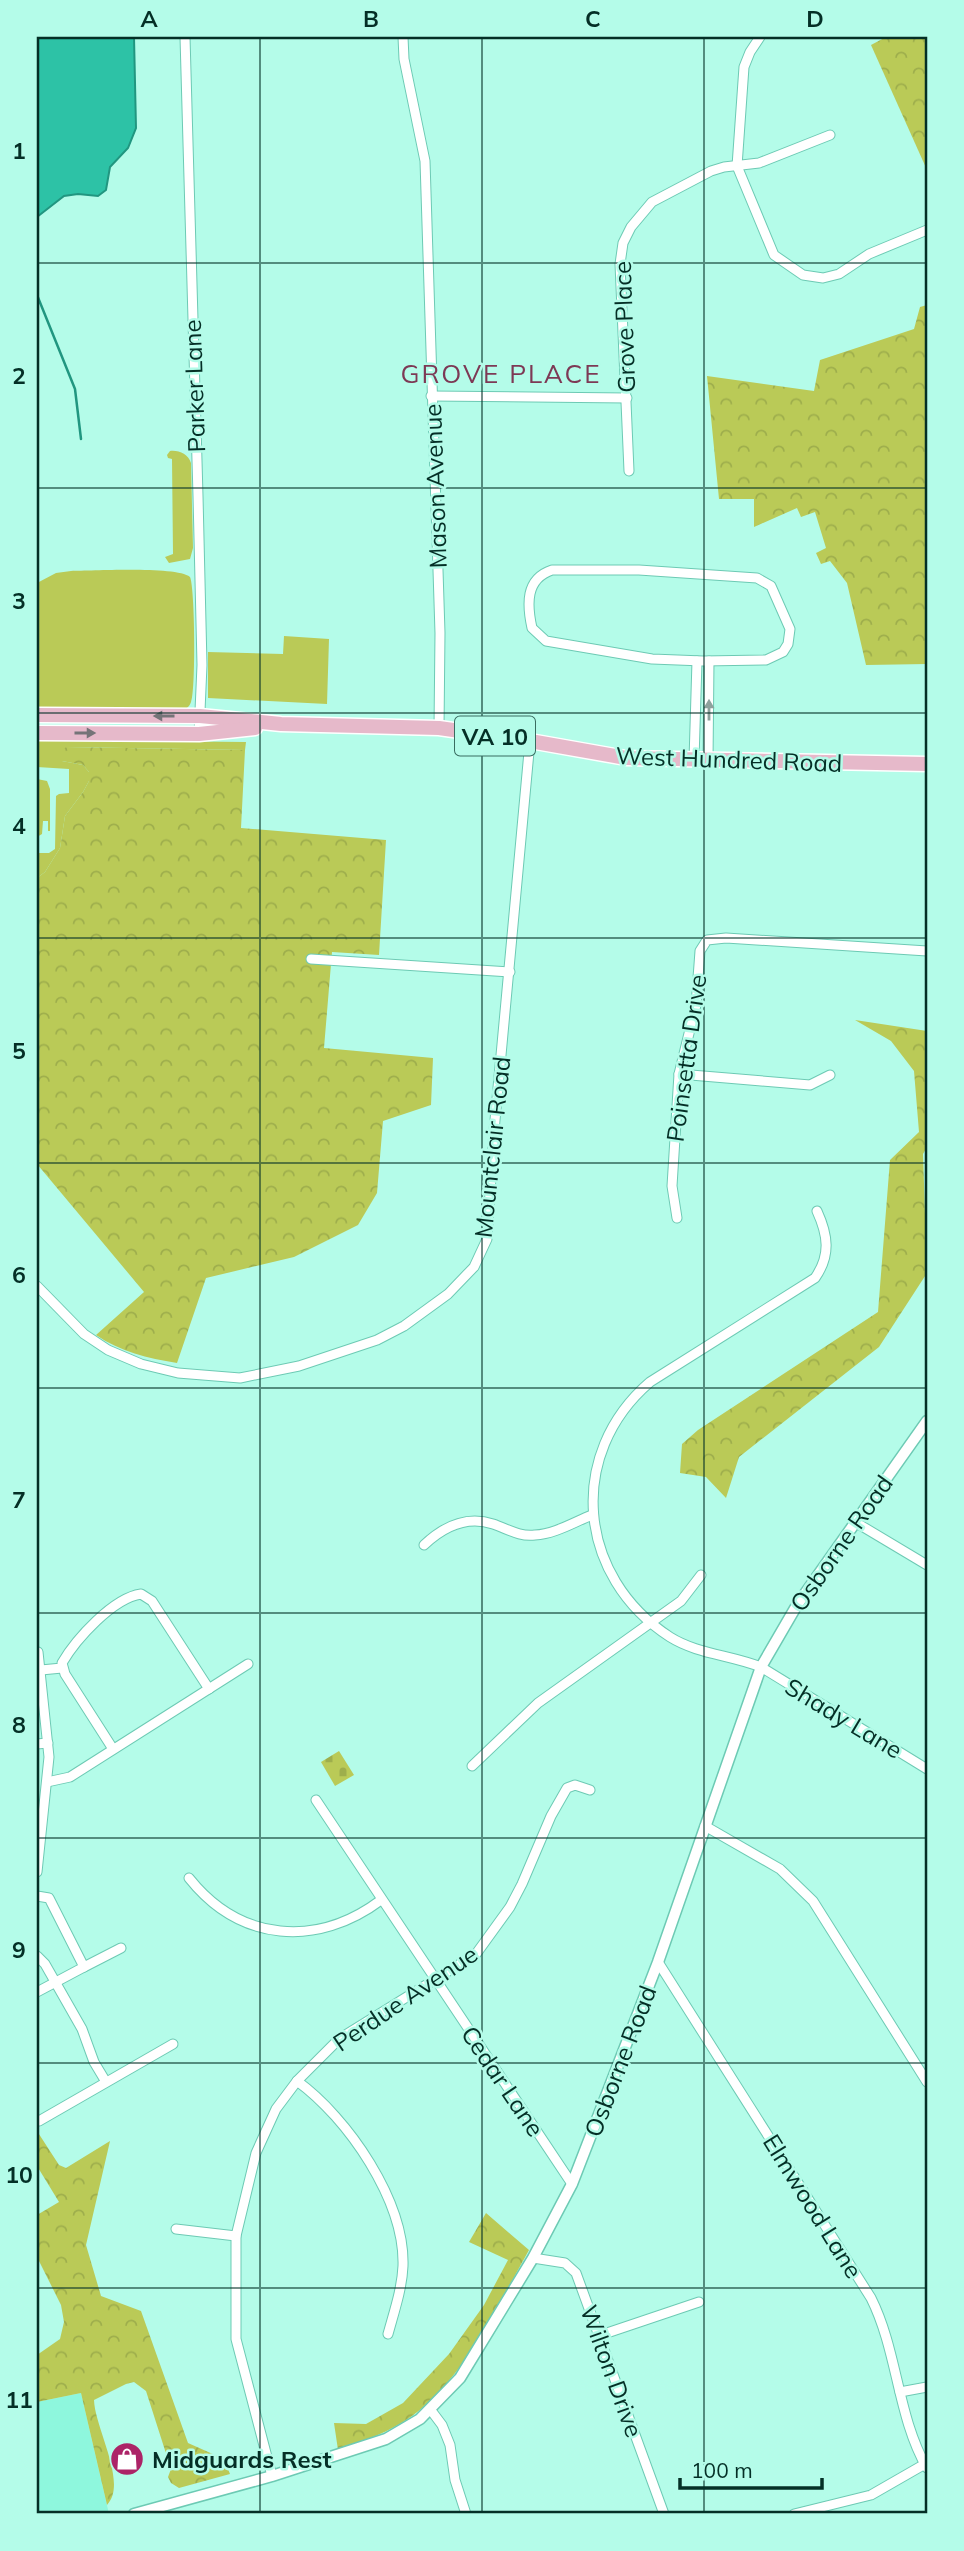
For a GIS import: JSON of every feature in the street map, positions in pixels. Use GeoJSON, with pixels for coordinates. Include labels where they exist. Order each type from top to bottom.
{"type":"FeatureCollection","features":[{"type":"Feature","properties":{"kind":"main road","name":"West Hundred Road"},"geometry":{"type":"LineString","coordinates":[[37,715],[200,716],[281,724],[439,729],[626,758],[927,764]]}},
{"type":"Feature","properties":{"kind":"main road","name":"West Hundred Road"},"geometry":{"type":"LineString","coordinates":[[37,733],[200,734],[281,724]]}},
{"type":"Feature","properties":{"kind":"street","name":"Parker Lane"},"geometry":{"type":"LineString","coordinates":[[185,37],[202,664],[200,734]]}},
{"type":"Feature","properties":{"kind":"street","name":"Mason Avenue"},"geometry":{"type":"LineString","coordinates":[[403,37],[404,60],[425,161],[440,633],[439,729]]}},
{"type":"Feature","properties":{"kind":"street"},"geometry":{"type":"LineString","coordinates":[[760,37],[744,66],[737,166],[774,255],[803,275],[822,278],[839,274],[869,254],[927,230]]}},
{"type":"Feature","properties":{"kind":"street","name":"Grove Place"},"geometry":{"type":"LineString","coordinates":[[629,471],[620,264],[623,243],[635,221],[652,202],[711,171],[759,163],[830,135]]}},
{"type":"Feature","properties":{"kind":"street"},"geometry":{"type":"LineString","coordinates":[[431,396],[627,398]]}},
{"type":"Feature","properties":{"kind":"street"},"geometry":{"type":"LineString","coordinates":[[552,570],[639,570],[742,575],[765,581],[777,596],[790,629],[788,644],[783,652],[766,660],[709,661],[652,659],[547,640],[532,628],[529,602],[531,588],[539,577],[552,570]]}},
{"type":"Feature","properties":{"kind":"street"},"geometry":{"type":"LineString","coordinates":[[696,661],[701,760]]}},
{"type":"Feature","properties":{"kind":"street"},"geometry":{"type":"LineString","coordinates":[[701,760],[709,661]]}},
{"type":"Feature","properties":{"kind":"street","name":"Mountclair Road"},"geometry":{"type":"LineString","coordinates":[[37,1286],[84,1334],[108,1350],[141,1364],[178,1373],[213,1378],[240,1378],[299,1366],[377,1340],[404,1326],[448,1294],[474,1266],[487,1238],[494,1131],[530,741]]}},
{"type":"Feature","properties":{"kind":"street","name":"Poinsetta Drive"},"geometry":{"type":"LineString","coordinates":[[677,1219],[672,1186],[679,1074],[696,1004],[700,951],[707,940],[726,938],[927,951]]}},
{"type":"Feature","properties":{"kind":"street"},"geometry":{"type":"LineString","coordinates":[[311,959],[510,972]]}},
{"type":"Feature","properties":{"kind":"street"},"geometry":{"type":"LineString","coordinates":[[679,1074],[810,1085],[830,1075]]}},
{"type":"Feature","properties":{"kind":"street"},"geometry":{"type":"LineString","coordinates":[[424,1545],[437,1533],[463,1522],[483,1521],[515,1533],[535,1535],[592,1515],[595,1474],[601,1453],[621,1411],[631,1398],[650,1382],[815,1278],[826,1257],[827,1238],[817,1211]]}},
{"type":"Feature","properties":{"kind":"street","name":"Osborne Road"},"geometry":{"type":"LineString","coordinates":[[134,2514],[156,2511],[386,2439],[420,2419],[460,2378],[533,2258],[572,2183],[659,1962],[761,1667],[797,1605],[927,1421]]}},
{"type":"Feature","properties":{"kind":"street","name":"Shady Lane"},"geometry":{"type":"LineString","coordinates":[[592,1515],[606,1561],[619,1585],[652,1624],[694,1649],[740,1658],[761,1667],[927,1769]]}},
{"type":"Feature","properties":{"kind":"street"},"geometry":{"type":"LineString","coordinates":[[855,1522],[927,1565]]}},
{"type":"Feature","properties":{"kind":"street"},"geometry":{"type":"LineString","coordinates":[[472,1766],[538,1703],[681,1601],[701,1575]]}},
{"type":"Feature","properties":{"kind":"street"},"geometry":{"type":"LineString","coordinates":[[113,1749],[62,1668],[65,1657],[98,1619],[134,1595],[141,1594],[152,1601],[209,1689]]}},
{"type":"Feature","properties":{"kind":"street"},"geometry":{"type":"LineString","coordinates":[[37,1872],[47,1782],[48,1743],[38,1652]]}},
{"type":"Feature","properties":{"kind":"street"},"geometry":{"type":"LineString","coordinates":[[47,1782],[70,1777],[248,1664]]}},
{"type":"Feature","properties":{"kind":"street"},"geometry":{"type":"LineString","coordinates":[[41,1670],[62,1668]]}},
{"type":"Feature","properties":{"kind":"street"},"geometry":{"type":"LineString","coordinates":[[37,1744],[48,1743]]}},
{"type":"Feature","properties":{"kind":"street","name":"Perdue Avenue"},"geometry":{"type":"LineString","coordinates":[[272,2476],[236,2339],[236,2235],[256,2152],[276,2109],[297,2081],[339,2039],[476,1954],[523,1884],[551,1816],[567,1788],[575,1785],[590,1790]]}},
{"type":"Feature","properties":{"kind":"street","name":"Cedar Lane"},"geometry":{"type":"LineString","coordinates":[[316,1800],[572,2183]]}},
{"type":"Feature","properties":{"kind":"street"},"geometry":{"type":"LineString","coordinates":[[705,1826],[780,1868],[813,1902],[927,2082]]}},
{"type":"Feature","properties":{"kind":"street"},"geometry":{"type":"LineString","coordinates":[[189,1878],[209,1900],[231,1915],[256,1926],[285,1932],[336,1926],[360,1915],[382,1900]]}},
{"type":"Feature","properties":{"kind":"street"},"geometry":{"type":"LineString","coordinates":[[37,1896],[49,1898],[84,1967]]}},
{"type":"Feature","properties":{"kind":"street"},"geometry":{"type":"LineString","coordinates":[[37,1992],[121,1948]]}},
{"type":"Feature","properties":{"kind":"street"},"geometry":{"type":"LineString","coordinates":[[37,1956],[46,1964],[82,2029],[94,2062],[106,2082]]}},
{"type":"Feature","properties":{"kind":"street","name":"Elmwood Lane"},"geometry":{"type":"LineString","coordinates":[[659,1962],[871,2298],[888,2338],[909,2426],[926,2466]]}},
{"type":"Feature","properties":{"kind":"street"},"geometry":{"type":"LineString","coordinates":[[38,2121],[173,2044]]}},
{"type":"Feature","properties":{"kind":"street"},"geometry":{"type":"LineString","coordinates":[[297,2081],[327,2106],[350,2134],[373,2170],[393,2215],[403,2266],[396,2308],[388,2334]]}},
{"type":"Feature","properties":{"kind":"street"},"geometry":{"type":"LineString","coordinates":[[176,2229],[236,2235]]}},
{"type":"Feature","properties":{"kind":"street","name":"Wilton Drive"},"geometry":{"type":"LineString","coordinates":[[533,2258],[565,2263],[576,2273],[664,2514]]}},
{"type":"Feature","properties":{"kind":"street"},"geometry":{"type":"LineString","coordinates":[[598,2336],[699,2302]]}},
{"type":"Feature","properties":{"kind":"street"},"geometry":{"type":"LineString","coordinates":[[900,2392],[927,2387]]}},
{"type":"Feature","properties":{"kind":"street"},"geometry":{"type":"LineString","coordinates":[[429,2409],[442,2425],[450,2445],[455,2480],[466,2514]]}},
{"type":"Feature","properties":{"kind":"street"},"geometry":{"type":"LineString","coordinates":[[794,2514],[830,2510],[871,2495],[926,2466]]}},
{"type":"Feature","properties":{"kind":"shaded area"},"geometry":{"type":"Polygon","coordinates":[[[37,37],[134,37],[136,128],[128,148],[110,167],[106,190],[98,196],[64,196],[37,217],[37,37]]]}},
{"type":"Feature","properties":{"kind":"shaded area"},"geometry":{"type":"Polygon","coordinates":[[[81,2393],[109,2514],[37,2514],[37,2402],[81,2393]]]}},
{"type":"Feature","properties":{"kind":"green space"},"geometry":{"type":"Polygon","coordinates":[[[886,37],[927,37],[927,170],[871,45],[886,37]]]}},
{"type":"Feature","properties":{"kind":"green space"},"geometry":{"type":"Polygon","coordinates":[[[927,305],[927,664],[866,665],[847,583],[830,561],[821,564],[816,553],[826,548],[815,512],[801,517],[797,508],[754,527],[754,499],[719,499],[707,376],[814,391],[820,360],[914,329],[920,307],[927,305]]]}},
{"type":"Feature","properties":{"kind":"green space"},"geometry":{"type":"Polygon","coordinates":[[[170,451],[183,453],[191,463],[193,548],[190,559],[169,563],[165,557],[173,554],[172,459],[167,455],[170,451]]]}},
{"type":"Feature","properties":{"kind":"green space"},"geometry":{"type":"Polygon","coordinates":[[[152,570],[190,577],[193,600],[193,694],[191,702],[184,710],[37,710],[37,583],[56,573],[152,570]]]}},
{"type":"Feature","properties":{"kind":"green space"},"geometry":{"type":"Polygon","coordinates":[[[284,636],[329,639],[327,704],[208,698],[208,652],[283,654],[284,636]]]}},
{"type":"Feature","properties":{"kind":"green space"},"geometry":{"type":"Polygon","coordinates":[[[37,740],[246,742],[245,750],[67,747],[62,761],[83,765],[89,772],[89,781],[65,816],[60,848],[45,872],[37,878],[37,853],[49,853],[55,849],[56,796],[69,793],[69,769],[37,767],[37,740]]]}},
{"type":"Feature","properties":{"kind":"green space"},"geometry":{"type":"Polygon","coordinates":[[[67,747],[245,750],[241,828],[386,840],[379,955],[332,952],[324,1048],[433,1058],[431,1105],[383,1121],[377,1193],[358,1225],[294,1257],[206,1278],[177,1363],[135,1354],[96,1335],[144,1292],[37,1164],[37,878],[45,872],[60,848],[65,816],[89,781],[89,772],[83,765],[62,761],[60,750],[67,747]]]}},
{"type":"Feature","properties":{"kind":"green space"},"geometry":{"type":"Polygon","coordinates":[[[37,779],[47,781],[50,789],[50,831],[48,821],[43,821],[42,834],[37,837],[37,779]]]}},
{"type":"Feature","properties":{"kind":"green space"},"geometry":{"type":"Polygon","coordinates":[[[855,1020],[927,1031],[927,1147],[923,1154],[927,1273],[879,1347],[739,1457],[726,1498],[706,1477],[680,1473],[682,1444],[698,1430],[878,1312],[890,1160],[919,1132],[914,1071],[891,1041],[855,1020]]]}},
{"type":"Feature","properties":{"kind":"green space"},"geometry":{"type":"Polygon","coordinates":[[[339,1751],[354,1775],[335,1786],[321,1762],[339,1751]]]}},
{"type":"Feature","properties":{"kind":"green space"},"geometry":{"type":"Polygon","coordinates":[[[37,2131],[59,2165],[66,2168],[110,2141],[86,2245],[101,2296],[141,2311],[188,2443],[224,2459],[230,2474],[179,2488],[171,2483],[168,2477],[171,2469],[146,2391],[134,2382],[126,2384],[94,2400],[114,2483],[113,2495],[107,2505],[81,2393],[37,2402],[37,2355],[60,2339],[64,2322],[61,2305],[37,2257],[37,2215],[59,2202],[37,2166],[37,2131]]]}},
{"type":"Feature","properties":{"kind":"green space"},"geometry":{"type":"Polygon","coordinates":[[[486,2213],[529,2250],[478,2340],[448,2382],[412,2416],[367,2440],[338,2450],[334,2423],[366,2424],[403,2403],[449,2354],[484,2305],[508,2260],[469,2242],[486,2213]]]}},
{"type":"Feature","properties":{"kind":"waterway"},"geometry":{"type":"LineString","coordinates":[[37,295],[75,389],[81,439]]}},
{"type":"Feature","properties":{"kind":"place","name":"Midguards Rest"},"geometry":{"type":"Point","coordinates":[127,2459]}},
{"type":"Feature","properties":{"kind":"district","name":"GROVE PLACE"},"geometry":{"type":"Point","coordinates":[501,373]}}]}
